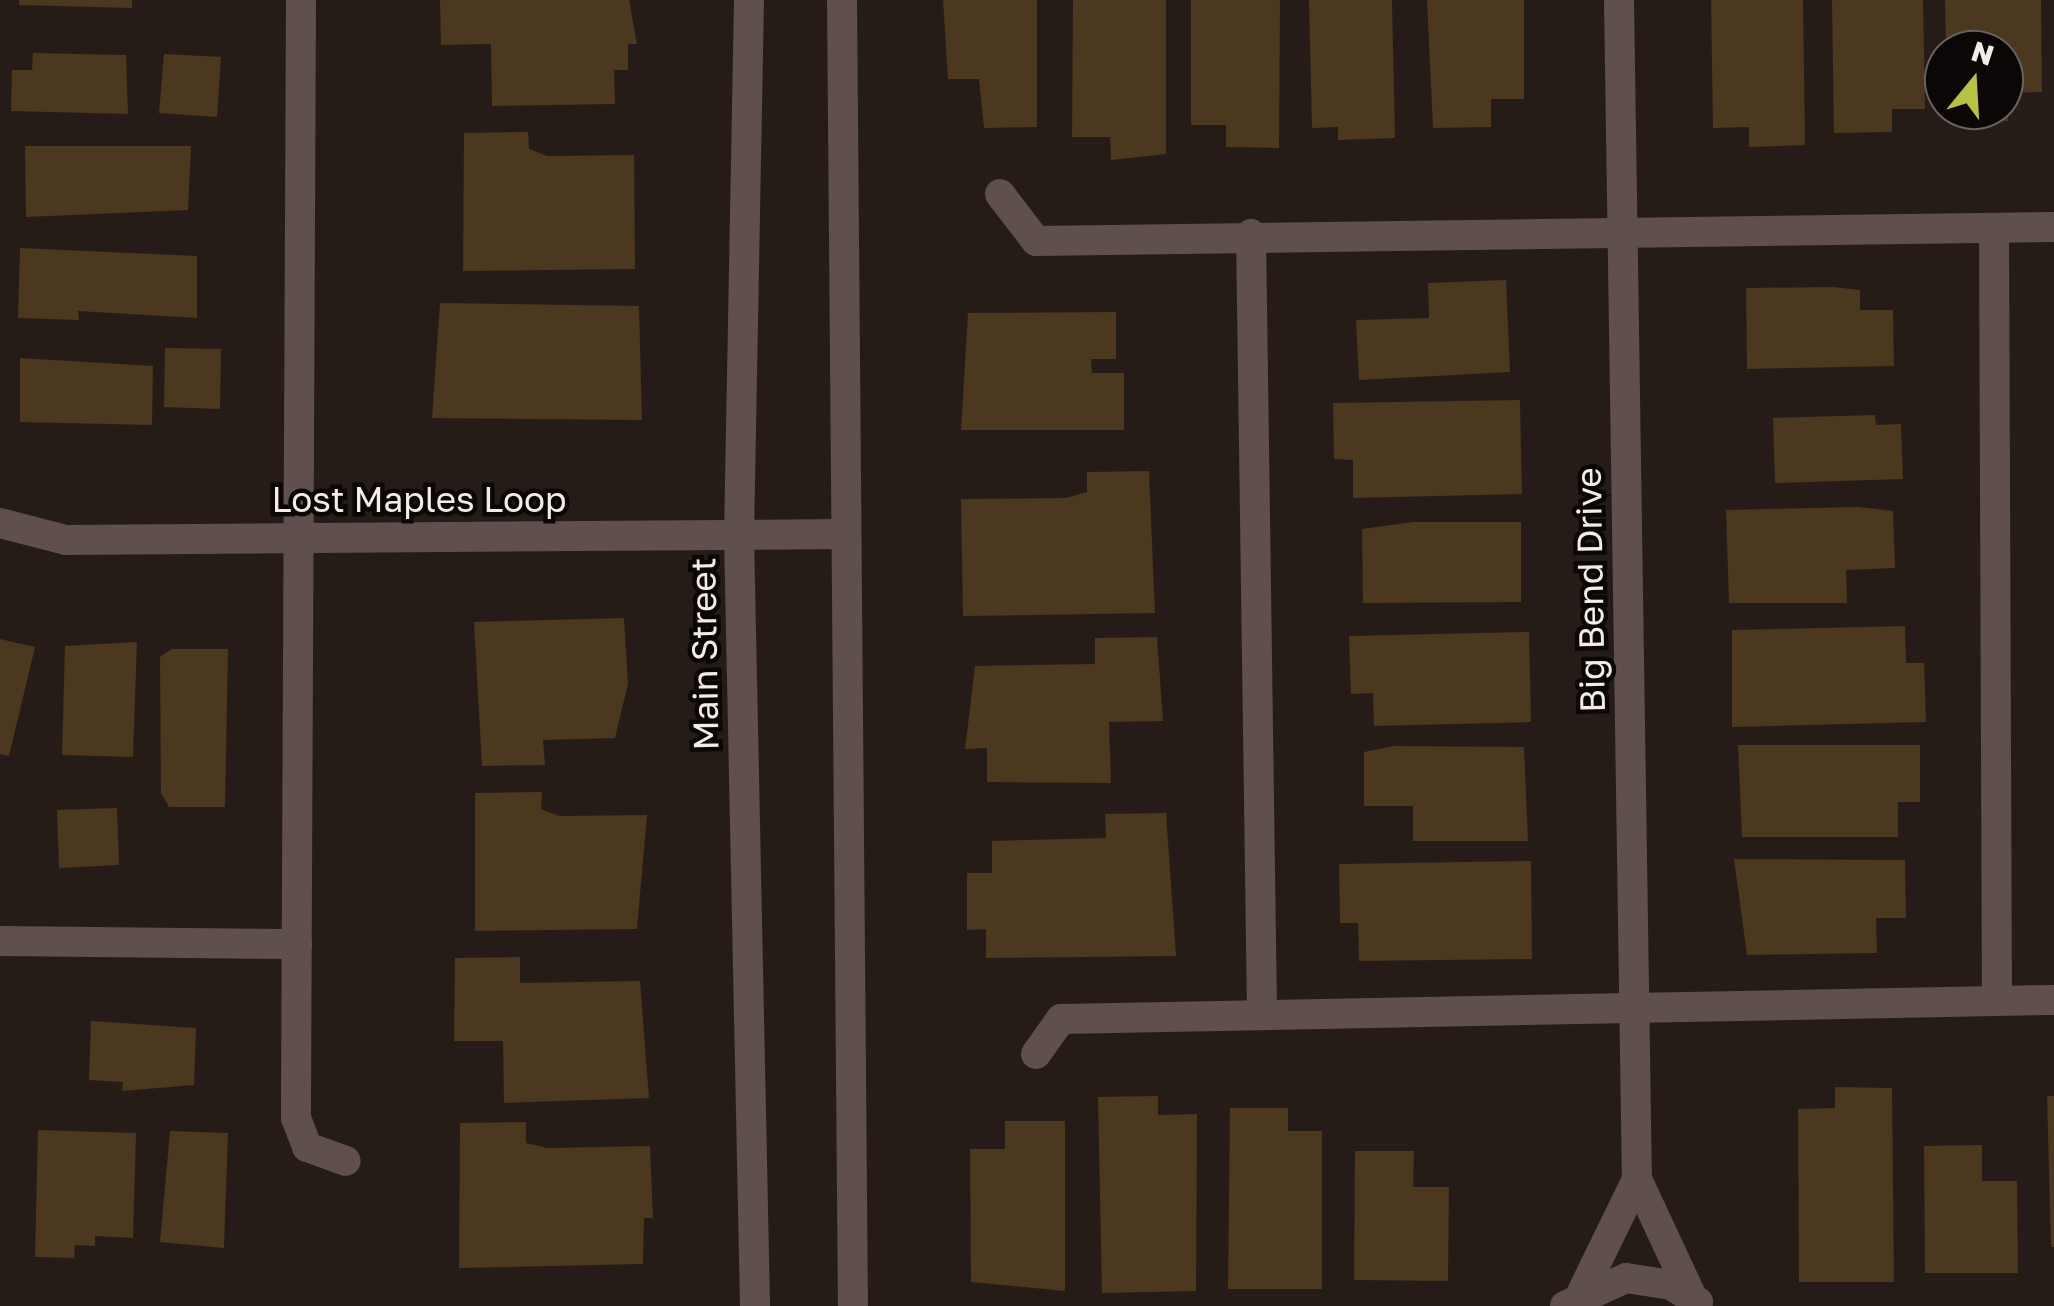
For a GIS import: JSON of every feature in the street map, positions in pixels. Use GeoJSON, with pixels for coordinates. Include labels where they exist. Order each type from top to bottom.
{"type":"FeatureCollection","features":[{"type":"Feature","properties":{"kind":"street"},"geometry":{"type":"LineString","coordinates":[[301,0],[302,536],[296,1118],[307,1147],[346,1160]]}},
{"type":"Feature","properties":{"kind":"street","name":"Main Street"},"geometry":{"type":"LineString","coordinates":[[749,0],[739,535],[755,1306]]}},
{"type":"Feature","properties":{"kind":"street"},"geometry":{"type":"LineString","coordinates":[[842,0],[840,534],[853,1306]]}},
{"type":"Feature","properties":{"kind":"street","name":"Big Bend Drive"},"geometry":{"type":"LineString","coordinates":[[1619,0],[1637,1180],[1697,1301]]}},
{"type":"Feature","properties":{"kind":"street"},"geometry":{"type":"LineString","coordinates":[[1000,194],[1036,241],[1251,234],[2054,227]]}},
{"type":"Feature","properties":{"kind":"street"},"geometry":{"type":"LineString","coordinates":[[1994,228],[1997,1000]]}},
{"type":"Feature","properties":{"kind":"street"},"geometry":{"type":"LineString","coordinates":[[1251,234],[1262,1011]]}},
{"type":"Feature","properties":{"kind":"street","name":"Lost Maples Loop"},"geometry":{"type":"LineString","coordinates":[[0,523],[66,540],[840,534]]}},
{"type":"Feature","properties":{"kind":"street"},"geometry":{"type":"LineString","coordinates":[[0,941],[297,944]]}},
{"type":"Feature","properties":{"kind":"street"},"geometry":{"type":"LineString","coordinates":[[1036,1054],[1061,1019],[1262,1011],[1634,1010],[2054,1000]]}},
{"type":"Feature","properties":{"kind":"street","name":"Big Bend Drive"},"geometry":{"type":"LineString","coordinates":[[1573,1299],[1637,1180]]}},
{"type":"Feature","properties":{"kind":"street"},"geometry":{"type":"LineString","coordinates":[[1573,1299],[1648,1278],[1697,1301]]}},
{"type":"Feature","properties":{"kind":"building"},"geometry":{"type":"Polygon","coordinates":[[[19,0],[132,0],[132,8],[19,5],[19,0]]]}},
{"type":"Feature","properties":{"kind":"building"},"geometry":{"type":"Polygon","coordinates":[[[440,0],[629,0],[637,44],[628,44],[628,70],[614,70],[615,104],[492,106],[491,44],[441,45],[440,0]]]}},
{"type":"Feature","properties":{"kind":"building"},"geometry":{"type":"Polygon","coordinates":[[[943,0],[1037,0],[1037,127],[984,128],[979,79],[948,79],[943,0]]]}},
{"type":"Feature","properties":{"kind":"building"},"geometry":{"type":"Polygon","coordinates":[[[1073,0],[1166,0],[1166,154],[1111,160],[1110,137],[1072,137],[1073,0]]]}},
{"type":"Feature","properties":{"kind":"building"},"geometry":{"type":"Polygon","coordinates":[[[1191,0],[1280,0],[1279,148],[1226,147],[1226,125],[1191,125],[1191,0]]]}},
{"type":"Feature","properties":{"kind":"building"},"geometry":{"type":"Polygon","coordinates":[[[1309,0],[1392,0],[1395,138],[1338,140],[1338,127],[1312,128],[1309,0]]]}},
{"type":"Feature","properties":{"kind":"building"},"geometry":{"type":"Polygon","coordinates":[[[1427,0],[1524,0],[1524,99],[1491,99],[1491,127],[1433,128],[1427,0]]]}},
{"type":"Feature","properties":{"kind":"building"},"geometry":{"type":"Polygon","coordinates":[[[1711,0],[1803,0],[1805,145],[1749,147],[1749,127],[1713,128],[1711,0]]]}},
{"type":"Feature","properties":{"kind":"building"},"geometry":{"type":"Polygon","coordinates":[[[1832,0],[1923,0],[1924,109],[1892,109],[1892,132],[1834,133],[1832,0]]]}},
{"type":"Feature","properties":{"kind":"building"},"geometry":{"type":"Polygon","coordinates":[[[1945,0],[2041,0],[2042,92],[2024,93],[2024,30],[1946,30],[1945,0]]]}},
{"type":"Feature","properties":{"kind":"building"},"geometry":{"type":"Polygon","coordinates":[[[33,53],[126,55],[128,114],[11,111],[12,70],[32,70],[33,53]]]}},
{"type":"Feature","properties":{"kind":"building"},"geometry":{"type":"Polygon","coordinates":[[[164,54],[221,57],[217,117],[159,113],[164,54]]]}},
{"type":"Feature","properties":{"kind":"building"},"geometry":{"type":"Polygon","coordinates":[[[528,132],[529,149],[547,156],[634,155],[635,269],[463,271],[464,133],[528,132]]]}},
{"type":"Feature","properties":{"kind":"building"},"geometry":{"type":"Polygon","coordinates":[[[25,146],[191,146],[188,210],[26,217],[25,146]]]}},
{"type":"Feature","properties":{"kind":"building"},"geometry":{"type":"Polygon","coordinates":[[[20,248],[197,256],[197,318],[78,311],[79,320],[18,318],[20,248]]]}},
{"type":"Feature","properties":{"kind":"building"},"geometry":{"type":"Polygon","coordinates":[[[1506,280],[1510,372],[1359,380],[1356,320],[1429,318],[1428,283],[1506,280]]]}},
{"type":"Feature","properties":{"kind":"building"},"geometry":{"type":"Polygon","coordinates":[[[1746,288],[1860,290],[1860,310],[1893,310],[1894,366],[1747,369],[1746,288]]]}},
{"type":"Feature","properties":{"kind":"building"},"geometry":{"type":"Polygon","coordinates":[[[440,303],[639,306],[642,420],[432,418],[440,303]]]}},
{"type":"Feature","properties":{"kind":"building"},"geometry":{"type":"Polygon","coordinates":[[[1116,312],[1116,359],[1091,359],[1092,373],[1124,373],[1124,430],[961,430],[968,313],[1116,312]]]}},
{"type":"Feature","properties":{"kind":"building"},"geometry":{"type":"Polygon","coordinates":[[[165,348],[221,349],[220,409],[164,407],[165,348]]]}},
{"type":"Feature","properties":{"kind":"building"},"geometry":{"type":"Polygon","coordinates":[[[20,358],[153,366],[152,425],[20,422],[20,358]]]}},
{"type":"Feature","properties":{"kind":"building"},"geometry":{"type":"Polygon","coordinates":[[[1520,400],[1522,494],[1353,498],[1353,460],[1334,459],[1333,403],[1520,400]]]}},
{"type":"Feature","properties":{"kind":"building"},"geometry":{"type":"Polygon","coordinates":[[[1875,415],[1876,425],[1901,424],[1903,479],[1775,483],[1773,418],[1875,415]]]}},
{"type":"Feature","properties":{"kind":"building"},"geometry":{"type":"Polygon","coordinates":[[[1149,471],[1155,613],[963,616],[961,499],[1066,498],[1087,492],[1087,472],[1149,471]]]}},
{"type":"Feature","properties":{"kind":"building"},"geometry":{"type":"Polygon","coordinates":[[[1858,507],[1893,511],[1895,568],[1846,570],[1847,603],[1729,603],[1726,510],[1858,507]]]}},
{"type":"Feature","properties":{"kind":"building"},"geometry":{"type":"Polygon","coordinates":[[[1413,522],[1521,522],[1521,602],[1363,603],[1362,529],[1413,522]]]}},
{"type":"Feature","properties":{"kind":"building"},"geometry":{"type":"Polygon","coordinates":[[[624,618],[628,684],[615,738],[543,740],[545,765],[482,766],[474,622],[624,618]]]}},
{"type":"Feature","properties":{"kind":"building"},"geometry":{"type":"Polygon","coordinates":[[[1905,626],[1906,663],[1924,663],[1926,722],[1732,727],[1732,630],[1905,626]]]}},
{"type":"Feature","properties":{"kind":"building"},"geometry":{"type":"Polygon","coordinates":[[[1529,632],[1531,722],[1374,726],[1373,693],[1351,694],[1349,636],[1529,632]]]}},
{"type":"Feature","properties":{"kind":"building"},"geometry":{"type":"Polygon","coordinates":[[[1157,637],[1163,721],[1109,722],[1111,783],[987,782],[987,748],[965,749],[975,666],[1095,664],[1095,638],[1157,637]]]}},
{"type":"Feature","properties":{"kind":"building"},"geometry":{"type":"Polygon","coordinates":[[[0,639],[35,647],[9,756],[0,754],[0,639]]]}},
{"type":"Feature","properties":{"kind":"building"},"geometry":{"type":"Polygon","coordinates":[[[137,642],[133,757],[62,755],[65,646],[137,642]]]}},
{"type":"Feature","properties":{"kind":"building"},"geometry":{"type":"Polygon","coordinates":[[[172,649],[228,649],[225,807],[169,807],[161,793],[160,657],[172,649]]]}},
{"type":"Feature","properties":{"kind":"building"},"geometry":{"type":"Polygon","coordinates":[[[1738,745],[1920,745],[1920,802],[1898,802],[1898,837],[1742,837],[1738,745]]]}},
{"type":"Feature","properties":{"kind":"building"},"geometry":{"type":"Polygon","coordinates":[[[1394,746],[1524,747],[1528,841],[1413,841],[1413,806],[1364,806],[1364,752],[1394,746]]]}},
{"type":"Feature","properties":{"kind":"building"},"geometry":{"type":"Polygon","coordinates":[[[542,792],[541,809],[559,816],[647,815],[637,929],[475,931],[475,793],[542,792]]]}},
{"type":"Feature","properties":{"kind":"building"},"geometry":{"type":"Polygon","coordinates":[[[117,808],[119,865],[59,868],[57,810],[117,808]]]}},
{"type":"Feature","properties":{"kind":"building"},"geometry":{"type":"Polygon","coordinates":[[[1166,813],[1176,956],[986,958],[986,929],[967,930],[967,873],[992,873],[992,841],[1106,838],[1105,814],[1166,813]]]}},
{"type":"Feature","properties":{"kind":"building"},"geometry":{"type":"Polygon","coordinates":[[[1734,859],[1905,860],[1906,918],[1876,918],[1877,953],[1747,955],[1734,859]]]}},
{"type":"Feature","properties":{"kind":"building"},"geometry":{"type":"Polygon","coordinates":[[[1531,861],[1532,959],[1359,961],[1358,923],[1340,923],[1339,864],[1531,861]]]}},
{"type":"Feature","properties":{"kind":"building"},"geometry":{"type":"Polygon","coordinates":[[[520,957],[520,983],[640,981],[649,1098],[504,1103],[503,1041],[454,1041],[455,958],[520,957]]]}},
{"type":"Feature","properties":{"kind":"building"},"geometry":{"type":"Polygon","coordinates":[[[91,1021],[196,1028],[194,1085],[122,1091],[123,1082],[89,1080],[91,1021]]]}},
{"type":"Feature","properties":{"kind":"building"},"geometry":{"type":"Polygon","coordinates":[[[1835,1087],[1892,1088],[1894,1282],[1799,1282],[1798,1109],[1835,1108],[1835,1087]]]}},
{"type":"Feature","properties":{"kind":"building"},"geometry":{"type":"Polygon","coordinates":[[[1158,1096],[1158,1115],[1197,1114],[1196,1291],[1102,1293],[1098,1097],[1158,1096]]]}},
{"type":"Feature","properties":{"kind":"building"},"geometry":{"type":"Polygon","coordinates":[[[2047,1096],[2054,1096],[2054,1247],[2051,1247],[2047,1096]]]}},
{"type":"Feature","properties":{"kind":"building"},"geometry":{"type":"Polygon","coordinates":[[[1230,1108],[1288,1108],[1288,1131],[1322,1131],[1322,1289],[1228,1289],[1230,1108]]]}},
{"type":"Feature","properties":{"kind":"building"},"geometry":{"type":"Polygon","coordinates":[[[1005,1121],[1065,1121],[1065,1291],[971,1282],[970,1149],[1005,1149],[1005,1121]]]}},
{"type":"Feature","properties":{"kind":"building"},"geometry":{"type":"Polygon","coordinates":[[[526,1122],[526,1143],[547,1148],[650,1146],[653,1218],[644,1218],[643,1264],[459,1268],[460,1123],[526,1122]]]}},
{"type":"Feature","properties":{"kind":"building"},"geometry":{"type":"Polygon","coordinates":[[[38,1130],[136,1133],[133,1238],[95,1236],[95,1246],[75,1245],[74,1258],[35,1257],[38,1130]]]}},
{"type":"Feature","properties":{"kind":"building"},"geometry":{"type":"Polygon","coordinates":[[[170,1131],[228,1133],[224,1248],[160,1242],[170,1131]]]}},
{"type":"Feature","properties":{"kind":"building"},"geometry":{"type":"Polygon","coordinates":[[[1982,1145],[1982,1181],[2017,1181],[2018,1273],[1925,1273],[1924,1146],[1982,1145]]]}},
{"type":"Feature","properties":{"kind":"building"},"geometry":{"type":"Polygon","coordinates":[[[1355,1151],[1414,1151],[1413,1187],[1449,1187],[1448,1281],[1354,1280],[1355,1151]]]}}]}
